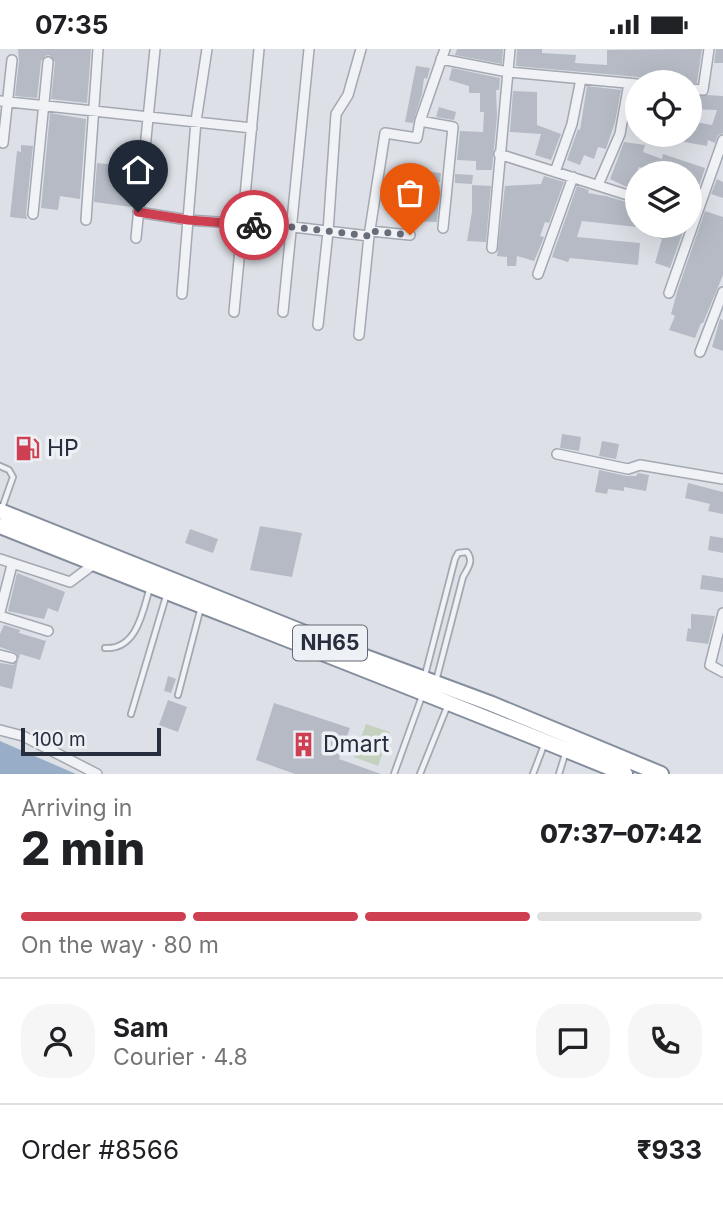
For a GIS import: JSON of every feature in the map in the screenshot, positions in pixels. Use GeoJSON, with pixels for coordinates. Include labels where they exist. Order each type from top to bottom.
{"type":"FeatureCollection","features":[{"type":"Feature","properties":{"kind":"highway","name":"NH65"},"geometry":{"type":"LineString","coordinates":[[0,516],[94,563],[167,593],[427,685],[492,704],[661,774]]}},
{"type":"Feature","properties":{"kind":"highway","name":"NH65"},"geometry":{"type":"LineString","coordinates":[[0,516],[427,685],[448,702],[567,750],[603,770],[625,774]]}},
{"type":"Feature","properties":{"kind":"street"},"geometry":{"type":"LineString","coordinates":[[86,220],[98,49]]}},
{"type":"Feature","properties":{"kind":"street"},"geometry":{"type":"LineString","coordinates":[[136,238],[155,49]]}},
{"type":"Feature","properties":{"kind":"street"},"geometry":{"type":"LineString","coordinates":[[182,294],[195,121],[207,49]]}},
{"type":"Feature","properties":{"kind":"street"},"geometry":{"type":"LineString","coordinates":[[234,312],[259,49]]}},
{"type":"Feature","properties":{"kind":"street"},"geometry":{"type":"LineString","coordinates":[[283,312],[309,49]]}},
{"type":"Feature","properties":{"kind":"street"},"geometry":{"type":"LineString","coordinates":[[317,325],[328,232],[336,114],[348,95],[360,49]]}},
{"type":"Feature","properties":{"kind":"street"},"geometry":{"type":"LineString","coordinates":[[359,335],[384,133],[417,138],[420,121],[445,49]]}},
{"type":"Feature","properties":{"kind":"street"},"geometry":{"type":"LineString","coordinates":[[492,249],[510,49]]}},
{"type":"Feature","properties":{"kind":"street"},"geometry":{"type":"LineString","coordinates":[[702,89],[709,49]]}},
{"type":"Feature","properties":{"kind":"street"},"geometry":{"type":"LineString","coordinates":[[441,59],[508,72],[625,83]]}},
{"type":"Feature","properties":{"kind":"street"},"geometry":{"type":"LineString","coordinates":[[3,143],[4,101],[12,60]]}},
{"type":"Feature","properties":{"kind":"street"},"geometry":{"type":"LineString","coordinates":[[33,214],[48,62]]}},
{"type":"Feature","properties":{"kind":"street"},"geometry":{"type":"LineString","coordinates":[[555,172],[572,124],[581,79]]}},
{"type":"Feature","properties":{"kind":"street"},"geometry":{"type":"LineString","coordinates":[[4,101],[252,128]]}},
{"type":"Feature","properties":{"kind":"street"},"geometry":{"type":"LineString","coordinates":[[598,185],[620,134],[625,115]]}},
{"type":"Feature","properties":{"kind":"street"},"geometry":{"type":"LineString","coordinates":[[420,121],[453,127],[443,228]]}},
{"type":"Feature","properties":{"kind":"street"},"geometry":{"type":"LineString","coordinates":[[702,196],[718,166],[723,140]]}},
{"type":"Feature","properties":{"kind":"street"},"geometry":{"type":"LineString","coordinates":[[499,154],[625,194]]}},
{"type":"Feature","properties":{"kind":"street"},"geometry":{"type":"LineString","coordinates":[[538,274],[573,177]]}},
{"type":"Feature","properties":{"kind":"street"},"geometry":{"type":"LineString","coordinates":[[138,212],[188,220],[328,232],[410,235]]}},
{"type":"Feature","properties":{"kind":"street"},"geometry":{"type":"LineString","coordinates":[[669,293],[685,238]]}},
{"type":"Feature","properties":{"kind":"street"},"geometry":{"type":"LineString","coordinates":[[700,352],[723,292]]}},
{"type":"Feature","properties":{"kind":"street"},"geometry":{"type":"LineString","coordinates":[[557,454],[628,469],[640,465],[723,479]]}},
{"type":"Feature","properties":{"kind":"street"},"geometry":{"type":"LineString","coordinates":[[0,559],[70,582],[94,563]]}},
{"type":"Feature","properties":{"kind":"street"},"geometry":{"type":"LineString","coordinates":[[12,565],[0,614],[48,631]]}},
{"type":"Feature","properties":{"kind":"street"},"geometry":{"type":"LineString","coordinates":[[723,613],[721,631],[710,665],[723,672]]}},
{"type":"Feature","properties":{"kind":"street"},"geometry":{"type":"LineString","coordinates":[[0,655],[12,658]]}},
{"type":"Feature","properties":{"kind":"street"},"geometry":{"type":"LineString","coordinates":[[0,730],[23,736],[97,774]]}},
{"type":"Feature","properties":{"kind":"lane"},"geometry":{"type":"LineString","coordinates":[[0,465],[9,470],[13,477],[0,516]]}},
{"type":"Feature","properties":{"kind":"lane"},"geometry":{"type":"LineString","coordinates":[[394,774],[427,685],[463,577],[470,566],[471,560],[467,552],[457,553],[455,559],[427,685]]}},
{"type":"Feature","properties":{"kind":"lane"},"geometry":{"type":"LineString","coordinates":[[106,648],[114,649],[126,644],[133,635],[151,586]]}},
{"type":"Feature","properties":{"kind":"lane"},"geometry":{"type":"LineString","coordinates":[[131,714],[167,593]]}},
{"type":"Feature","properties":{"kind":"lane"},"geometry":{"type":"LineString","coordinates":[[178,695],[201,606]]}},
{"type":"Feature","properties":{"kind":"lane"},"geometry":{"type":"LineString","coordinates":[[420,774],[448,702]]}},
{"type":"Feature","properties":{"kind":"lane"},"geometry":{"type":"LineString","coordinates":[[533,774],[545,741]]}},
{"type":"Feature","properties":{"kind":"lane"},"geometry":{"type":"LineString","coordinates":[[559,774],[567,750]]}},
{"type":"Feature","properties":{"kind":"green space"},"geometry":{"type":"Polygon","coordinates":[[[366,724],[390,732],[378,766],[354,757],[366,724]]]}},
{"type":"Feature","properties":{"kind":"water"},"geometry":{"type":"Polygon","coordinates":[[[0,741],[76,774],[0,774],[0,741]]]}},
{"type":"Feature","properties":{"kind":"building"},"geometry":{"type":"Polygon","coordinates":[[[18,49],[91,49],[87,103],[51,99],[55,62],[49,55],[41,61],[37,98],[15,96],[18,49]]]}},
{"type":"Feature","properties":{"kind":"building"},"geometry":{"type":"Polygon","coordinates":[[[457,49],[503,49],[502,64],[455,55],[457,49]]]}},
{"type":"Feature","properties":{"kind":"building"},"geometry":{"type":"Polygon","coordinates":[[[517,49],[542,49],[542,53],[576,55],[575,63],[607,65],[607,50],[702,49],[699,70],[625,70],[625,76],[516,66],[517,49]]]}},
{"type":"Feature","properties":{"kind":"building"},"geometry":{"type":"Polygon","coordinates":[[[716,49],[723,49],[723,63],[714,63],[716,49]]]}},
{"type":"Feature","properties":{"kind":"building"},"geometry":{"type":"Polygon","coordinates":[[[416,66],[430,68],[427,79],[424,78],[413,123],[405,122],[416,66]]]}},
{"type":"Feature","properties":{"kind":"building"},"geometry":{"type":"Polygon","coordinates":[[[452,68],[500,78],[499,90],[496,90],[497,116],[492,170],[476,170],[476,161],[457,160],[460,131],[483,132],[484,112],[480,112],[480,93],[469,93],[469,86],[449,80],[452,68]]]}},
{"type":"Feature","properties":{"kind":"building"},"geometry":{"type":"Polygon","coordinates":[[[587,86],[621,90],[606,149],[598,147],[594,159],[584,155],[580,165],[567,160],[578,129],[580,130],[587,86]]]}},
{"type":"Feature","properties":{"kind":"building"},"geometry":{"type":"Polygon","coordinates":[[[513,91],[537,92],[537,125],[561,134],[551,160],[535,155],[541,134],[510,132],[513,91]]]}},
{"type":"Feature","properties":{"kind":"building"},"geometry":{"type":"Polygon","coordinates":[[[702,95],[723,96],[723,133],[718,135],[715,143],[708,140],[707,146],[702,145],[702,123],[712,125],[717,110],[702,109],[702,95]]]}},
{"type":"Feature","properties":{"kind":"building"},"geometry":{"type":"Polygon","coordinates":[[[439,107],[456,112],[454,120],[436,117],[439,107]]]}},
{"type":"Feature","properties":{"kind":"building"},"geometry":{"type":"Polygon","coordinates":[[[50,113],[86,119],[80,199],[60,196],[58,210],[41,208],[50,113]]]}},
{"type":"Feature","properties":{"kind":"building"},"geometry":{"type":"Polygon","coordinates":[[[624,142],[625,147],[644,147],[643,152],[662,159],[663,154],[684,161],[625,161],[625,186],[610,179],[624,142]]]}},
{"type":"Feature","properties":{"kind":"building"},"geometry":{"type":"Polygon","coordinates":[[[21,145],[33,146],[27,219],[10,217],[17,151],[21,152],[21,145]]]}},
{"type":"Feature","properties":{"kind":"building"},"geometry":{"type":"Polygon","coordinates":[[[97,163],[136,167],[132,207],[94,202],[97,163]]]}},
{"type":"Feature","properties":{"kind":"building"},"geometry":{"type":"Polygon","coordinates":[[[418,171],[441,173],[440,182],[418,181],[418,171]]]}},
{"type":"Feature","properties":{"kind":"building"},"geometry":{"type":"Polygon","coordinates":[[[455,174],[473,175],[472,184],[455,183],[455,174]]]}},
{"type":"Feature","properties":{"kind":"building"},"geometry":{"type":"Polygon","coordinates":[[[544,176],[564,182],[549,223],[545,222],[540,236],[544,237],[538,252],[534,261],[517,256],[516,266],[507,266],[507,257],[497,256],[505,186],[541,184],[544,176]]]}},
{"type":"Feature","properties":{"kind":"building"},"geometry":{"type":"Polygon","coordinates":[[[717,179],[723,182],[723,198],[711,194],[717,179]]]}},
{"type":"Feature","properties":{"kind":"building"},"geometry":{"type":"Polygon","coordinates":[[[472,185],[491,186],[486,242],[467,241],[472,212],[472,185]]]}},
{"type":"Feature","properties":{"kind":"building"},"geometry":{"type":"Polygon","coordinates":[[[577,186],[589,190],[588,193],[625,202],[625,226],[582,221],[577,237],[640,243],[638,265],[570,258],[568,262],[552,257],[577,186]]]}},
{"type":"Feature","properties":{"kind":"building"},"geometry":{"type":"Polygon","coordinates":[[[414,195],[439,197],[437,222],[413,221],[414,195]]]}},
{"type":"Feature","properties":{"kind":"building"},"geometry":{"type":"Polygon","coordinates":[[[705,211],[723,217],[723,275],[695,338],[669,330],[675,316],[671,314],[678,289],[696,238],[702,238],[705,211]]]}},
{"type":"Feature","properties":{"kind":"building"},"geometry":{"type":"Polygon","coordinates":[[[659,238],[681,238],[670,268],[655,263],[662,239],[659,238]]]}},
{"type":"Feature","properties":{"kind":"building"},"geometry":{"type":"Polygon","coordinates":[[[720,319],[723,320],[723,351],[712,347],[720,319]]]}},
{"type":"Feature","properties":{"kind":"building"},"geometry":{"type":"Polygon","coordinates":[[[562,434],[581,437],[579,451],[560,448],[562,434]]]}},
{"type":"Feature","properties":{"kind":"building"},"geometry":{"type":"Polygon","coordinates":[[[602,441],[619,444],[616,459],[599,456],[602,441]]]}},
{"type":"Feature","properties":{"kind":"building"},"geometry":{"type":"Polygon","coordinates":[[[599,470],[627,476],[636,476],[638,473],[649,475],[646,491],[624,487],[624,491],[608,489],[607,494],[595,492],[599,470]]]}},
{"type":"Feature","properties":{"kind":"building"},"geometry":{"type":"Polygon","coordinates":[[[688,483],[723,492],[723,514],[708,511],[710,504],[685,498],[688,483]]]}},
{"type":"Feature","properties":{"kind":"building"},"geometry":{"type":"Polygon","coordinates":[[[260,526],[302,533],[292,577],[250,570],[260,526]]]}},
{"type":"Feature","properties":{"kind":"building"},"geometry":{"type":"Polygon","coordinates":[[[190,529],[218,539],[213,553],[185,543],[190,529]]]}},
{"type":"Feature","properties":{"kind":"building"},"geometry":{"type":"Polygon","coordinates":[[[710,536],[723,538],[723,553],[708,550],[710,536]]]}},
{"type":"Feature","properties":{"kind":"building"},"geometry":{"type":"Polygon","coordinates":[[[17,573],[65,592],[58,612],[48,608],[44,619],[8,611],[17,573]]]}},
{"type":"Feature","properties":{"kind":"building"},"geometry":{"type":"Polygon","coordinates":[[[702,575],[723,578],[723,592],[700,589],[702,575]]]}},
{"type":"Feature","properties":{"kind":"building"},"geometry":{"type":"Polygon","coordinates":[[[691,614],[715,616],[708,644],[686,641],[688,628],[691,629],[691,614]]]}},
{"type":"Feature","properties":{"kind":"building"},"geometry":{"type":"Polygon","coordinates":[[[4,625],[20,630],[19,633],[46,641],[40,660],[20,654],[19,659],[16,653],[0,647],[0,634],[4,625]]]}},
{"type":"Feature","properties":{"kind":"building"},"geometry":{"type":"Polygon","coordinates":[[[18,660],[12,689],[0,686],[0,663],[13,665],[18,660]]]}},
{"type":"Feature","properties":{"kind":"building"},"geometry":{"type":"Polygon","coordinates":[[[168,676],[176,679],[171,693],[164,691],[168,676]]]}},
{"type":"Feature","properties":{"kind":"building"},"geometry":{"type":"Polygon","coordinates":[[[168,700],[187,707],[178,732],[159,725],[168,700]]]}},
{"type":"Feature","properties":{"kind":"building","name":"Dmart"},"geometry":{"type":"Polygon","coordinates":[[[274,703],[350,728],[339,759],[381,774],[295,774],[256,760],[274,703]]]}},
{"type":"Feature","properties":{"kind":"way so far"},"geometry":{"type":"LineString","coordinates":[[254,225],[369,236],[370,231],[410,235]]}},
{"type":"Feature","properties":{"kind":"place","name":"HP"},"geometry":{"type":"Point","coordinates":[27,448]}},
{"type":"Feature","properties":{"kind":"place","name":"Dmart"},"geometry":{"type":"Point","coordinates":[303,744]}},
{"type":"Feature","properties":{"kind":"route"},"geometry":{"type":"LineString","coordinates":[[138,212],[188,220],[254,225]]}}]}
